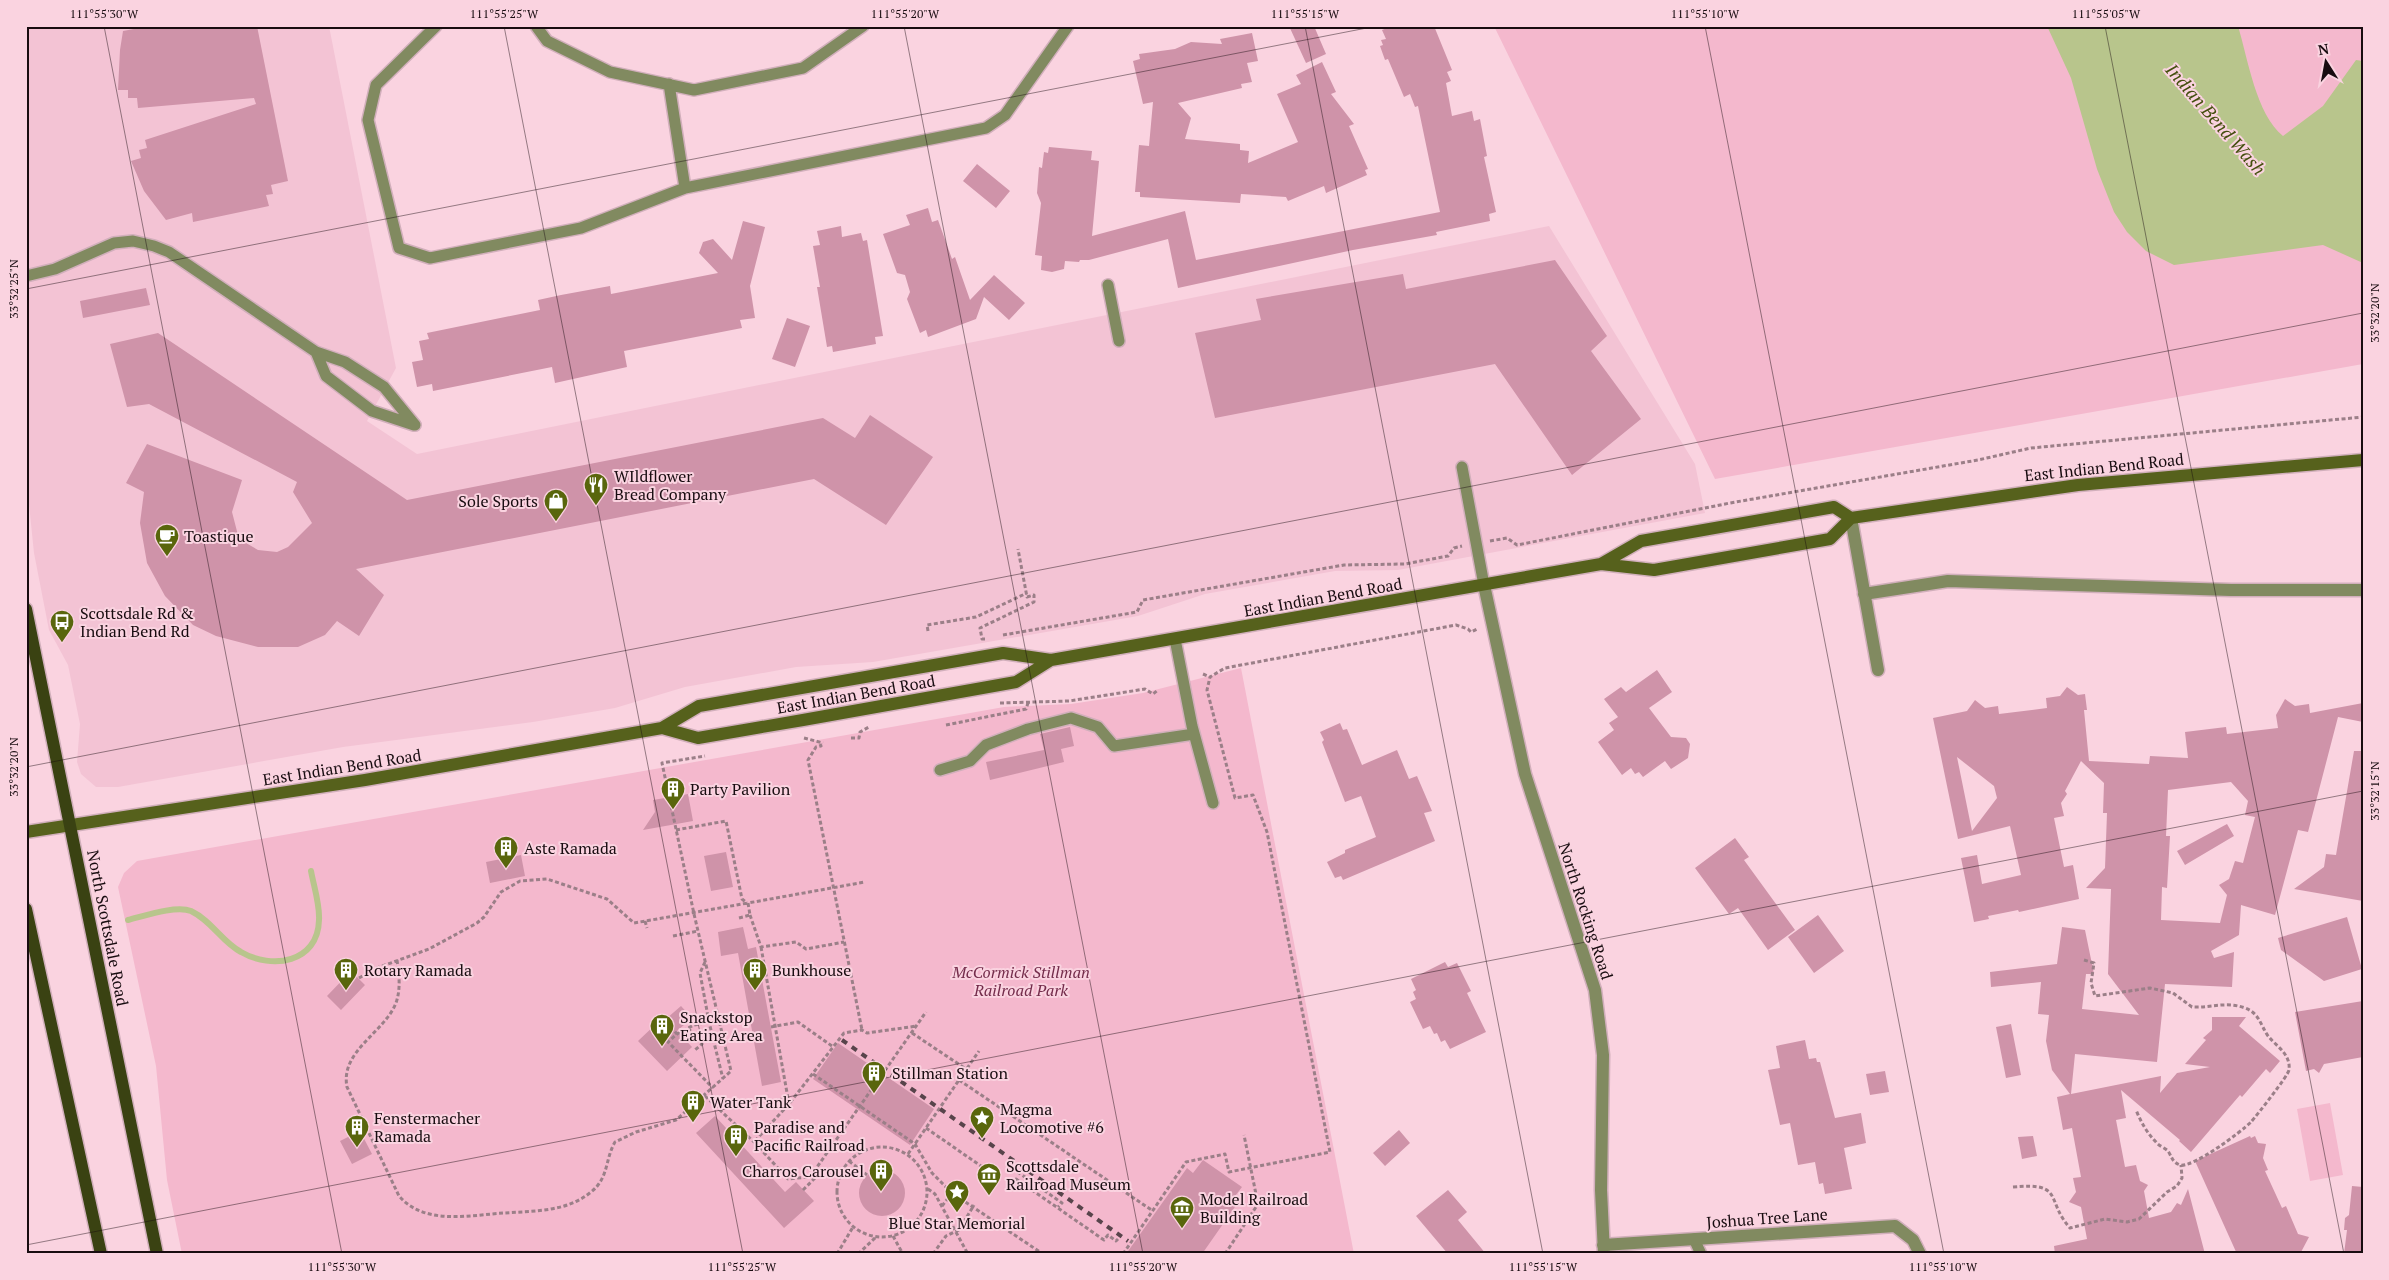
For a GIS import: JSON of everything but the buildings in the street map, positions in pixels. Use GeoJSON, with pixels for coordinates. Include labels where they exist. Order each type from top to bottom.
{"type":"FeatureCollection","features":[{"type":"Feature","properties":{"kind":"main road","name":"East Indian Bend Road"},"geometry":{"type":"LineString","coordinates":[[26,832],[365,780],[662,728],[699,706],[1003,653],[1050,660],[1601,564],[1654,570],[1830,539],[1851,518],[2078,485],[2363,460]]}},
{"type":"Feature","properties":{"kind":"main road","name":"East Indian Bend Road"},"geometry":{"type":"LineString","coordinates":[[1601,564],[1641,541],[1834,507],[1851,518]]}},
{"type":"Feature","properties":{"kind":"main road","name":"North Scottsdale Road"},"geometry":{"type":"LineString","coordinates":[[26,609],[157,1254]]}},
{"type":"Feature","properties":{"kind":"main road","name":"East Indian Bend Road"},"geometry":{"type":"LineString","coordinates":[[662,728],[698,738],[803,720],[1016,682],[1050,660]]}},
{"type":"Feature","properties":{"kind":"main road"},"geometry":{"type":"LineString","coordinates":[[26,909],[101,1254]]}},
{"type":"Feature","properties":{"kind":"street"},"geometry":{"type":"LineString","coordinates":[[1851,518],[1878,670]]}},
{"type":"Feature","properties":{"kind":"street"},"geometry":{"type":"LineString","coordinates":[[1864,594],[1948,581],[2231,590],[2363,590]]}},
{"type":"Feature","properties":{"kind":"street","name":"North Rocking Road"},"geometry":{"type":"LineString","coordinates":[[1484,585],[1525,774],[1595,990],[1603,1055],[1601,1190],[1603,1250]]}},
{"type":"Feature","properties":{"kind":"street","name":"Joshua Tree Lane"},"geometry":{"type":"LineString","coordinates":[[1603,1250],[1694,1239],[1895,1226],[1913,1240],[1920,1254]]}},
{"type":"Feature","properties":{"kind":"lane"},"geometry":{"type":"LineString","coordinates":[[436,26],[376,85],[368,120],[399,248],[430,258],[582,228],[685,188],[986,128],[1005,115],[1068,26]]}},
{"type":"Feature","properties":{"kind":"lane"},"geometry":{"type":"LineString","coordinates":[[536,26],[547,41],[610,72],[694,90],[803,68],[863,26]]}},
{"type":"Feature","properties":{"kind":"lane"},"geometry":{"type":"LineString","coordinates":[[669,84],[685,188]]}},
{"type":"Feature","properties":{"kind":"lane"},"geometry":{"type":"LineString","coordinates":[[26,276],[55,269],[114,243],[133,242],[154,246],[169,252],[316,352],[345,362],[384,387],[415,425],[372,411],[326,376],[316,352]]}},
{"type":"Feature","properties":{"kind":"lane"},"geometry":{"type":"LineString","coordinates":[[1108,285],[1119,341]]}},
{"type":"Feature","properties":{"kind":"lane"},"geometry":{"type":"LineString","coordinates":[[1462,467],[1484,585]]}},
{"type":"Feature","properties":{"kind":"lane"},"geometry":{"type":"LineString","coordinates":[[1174,639],[1194,734],[1212,803]]}},
{"type":"Feature","properties":{"kind":"lane"},"geometry":{"type":"LineString","coordinates":[[940,770],[970,761],[986,746],[1028,729],[1071,718],[1098,727],[1114,746],[1194,734]]}},
{"type":"Feature","properties":{"kind":"lane"},"geometry":{"type":"LineString","coordinates":[[1694,1239],[1701,1254]]}},
{"type":"Feature","properties":{"kind":"path"},"geometry":{"type":"LineString","coordinates":[[1002,636],[1137,612],[1143,600],[1344,565],[1405,564],[1448,556],[1454,548],[1507,538],[1517,545],[1740,501],[1978,460],[2031,448],[2363,417]]}},
{"type":"Feature","properties":{"kind":"path"},"geometry":{"type":"LineString","coordinates":[[992,637],[982,639],[980,628],[1034,602],[1034,595],[1027,597],[1018,549]]}},
{"type":"Feature","properties":{"kind":"path"},"geometry":{"type":"LineString","coordinates":[[928,631],[927,625],[976,617],[1027,593]]}},
{"type":"Feature","properties":{"kind":"path"},"geometry":{"type":"LineString","coordinates":[[1123,1254],[1186,1162],[1224,1154],[1229,1172],[1330,1152],[1267,832],[1253,795],[1235,798],[1207,690],[1210,677],[1225,668],[1456,626],[1471,632],[1477,629]]}},
{"type":"Feature","properties":{"kind":"path"},"geometry":{"type":"LineString","coordinates":[[1203,674],[1210,677]]}},
{"type":"Feature","properties":{"kind":"path"},"geometry":{"type":"LineString","coordinates":[[999,703],[1069,702],[1145,690],[1153,694],[1158,690]]}},
{"type":"Feature","properties":{"kind":"path"},"geometry":{"type":"LineString","coordinates":[[946,725],[1026,709],[1028,703]]}},
{"type":"Feature","properties":{"kind":"path"},"geometry":{"type":"LineString","coordinates":[[851,738],[859,738],[866,727],[876,726]]}},
{"type":"Feature","properties":{"kind":"path"},"geometry":{"type":"LineString","coordinates":[[796,739],[806,738],[822,743],[821,746],[816,747],[808,760],[862,1030]]}},
{"type":"Feature","properties":{"kind":"path"},"geometry":{"type":"LineString","coordinates":[[397,960],[399,991],[393,1008],[354,1057],[346,1075],[347,1088],[399,1196],[413,1208],[452,1218],[555,1208],[580,1200],[592,1192],[602,1181],[607,1170],[611,1149],[615,1142],[636,1132],[676,1120],[731,1071],[698,932],[662,763],[710,754]]}},
{"type":"Feature","properties":{"kind":"path"},"geometry":{"type":"LineString","coordinates":[[676,830],[726,821],[742,899],[748,903],[761,948],[773,1027],[790,1104]]}},
{"type":"Feature","properties":{"kind":"path"},"geometry":{"type":"LineString","coordinates":[[359,978],[364,973],[429,949],[477,923],[484,917],[501,892],[520,879],[547,879],[608,899],[634,923],[694,914],[864,882]]}},
{"type":"Feature","properties":{"kind":"path"},"geometry":{"type":"LineString","coordinates":[[739,918],[750,915]]}},
{"type":"Feature","properties":{"kind":"path"},"geometry":{"type":"LineString","coordinates":[[645,922],[647,928]]}},
{"type":"Feature","properties":{"kind":"path"},"geometry":{"type":"LineString","coordinates":[[673,936],[698,932]]}},
{"type":"Feature","properties":{"kind":"path"},"geometry":{"type":"LineString","coordinates":[[761,948],[796,942],[806,949],[844,942]]}},
{"type":"Feature","properties":{"kind":"path"},"geometry":{"type":"LineString","coordinates":[[2084,960],[2094,963],[2091,983],[2095,996],[2145,988],[2173,993],[2192,1007],[2224,1004],[2243,1007],[2255,1012],[2275,1044],[2285,1052],[2289,1069],[2284,1081],[2270,1095],[2250,1123],[2203,1156],[2181,1165]]}},
{"type":"Feature","properties":{"kind":"path"},"geometry":{"type":"LineString","coordinates":[[706,962],[700,973],[723,1079]]}},
{"type":"Feature","properties":{"kind":"path"},"geometry":{"type":"LineString","coordinates":[[810,1177],[926,1012]]}},
{"type":"Feature","properties":{"kind":"path"},"geometry":{"type":"LineString","coordinates":[[662,1017],[677,1034]]}},
{"type":"Feature","properties":{"kind":"path"},"geometry":{"type":"LineString","coordinates":[[710,1022],[688,1028],[668,1042],[713,1088]]}},
{"type":"Feature","properties":{"kind":"path"},"geometry":{"type":"LineString","coordinates":[[773,1027],[798,1022],[832,1046]]}},
{"type":"Feature","properties":{"kind":"path"},"geometry":{"type":"LineString","coordinates":[[754,1142],[790,1104],[832,1046],[844,1033],[862,1030],[867,1033],[917,1026]]}},
{"type":"Feature","properties":{"kind":"path"},"geometry":{"type":"LineString","coordinates":[[688,1028],[702,1044],[694,1050]]}},
{"type":"Feature","properties":{"kind":"path"},"geometry":{"type":"LineString","coordinates":[[912,1033],[966,1069]]}},
{"type":"Feature","properties":{"kind":"path"},"geometry":{"type":"LineString","coordinates":[[908,1154],[979,1051]]}},
{"type":"Feature","properties":{"kind":"path"},"geometry":{"type":"LineString","coordinates":[[813,1074],[915,1144],[932,1174],[952,1193],[1043,1254]]}},
{"type":"Feature","properties":{"kind":"path"},"geometry":{"type":"LineString","coordinates":[[959,1080],[1153,1211]]}},
{"type":"Feature","properties":{"kind":"path"},"geometry":{"type":"LineString","coordinates":[[705,1096],[754,1142],[788,1179],[840,1174]]}},
{"type":"Feature","properties":{"kind":"path"},"geometry":{"type":"LineString","coordinates":[[2136,1110],[2143,1127],[2155,1142],[2168,1152],[2172,1160],[2181,1165]]}},
{"type":"Feature","properties":{"kind":"path"},"geometry":{"type":"LineString","coordinates":[[926,1128],[991,1173]]}},
{"type":"Feature","properties":{"kind":"path"},"geometry":{"type":"LineString","coordinates":[[1225,1254],[1258,1204],[1244,1135]]}},
{"type":"Feature","properties":{"kind":"path"},"geometry":{"type":"LineString","coordinates":[[366,1142],[372,1140]]}},
{"type":"Feature","properties":{"kind":"path"},"geometry":{"type":"LineString","coordinates":[[877,1147],[893,1148],[908,1154],[919,1165],[926,1179],[927,1189],[924,1210],[916,1223],[903,1233],[893,1236],[876,1237],[862,1233],[846,1220],[838,1205],[837,1190],[840,1174],[849,1161],[862,1151],[877,1147]]}},
{"type":"Feature","properties":{"kind":"path"},"geometry":{"type":"LineString","coordinates":[[849,1161],[867,1175]]}},
{"type":"Feature","properties":{"kind":"path"},"geometry":{"type":"LineString","coordinates":[[2013,1187],[2030,1186],[2048,1191],[2053,1195],[2059,1212],[2070,1228],[2105,1219],[2127,1222],[2139,1219],[2167,1192],[2177,1186],[2182,1178],[2181,1165]]}},
{"type":"Feature","properties":{"kind":"path"},"geometry":{"type":"LineString","coordinates":[[1017,1167],[1015,1170],[1062,1203],[1058,1207]]}},
{"type":"Feature","properties":{"kind":"path"},"geometry":{"type":"LineString","coordinates":[[803,1190],[817,1176]]}},
{"type":"Feature","properties":{"kind":"path"},"geometry":{"type":"LineString","coordinates":[[1008,1190],[1016,1179],[1104,1240],[1108,1235],[1116,1241],[1118,1239]]}},
{"type":"Feature","properties":{"kind":"path"},"geometry":{"type":"LineString","coordinates":[[927,1189],[935,1194],[968,1254]]}},
{"type":"Feature","properties":{"kind":"path"},"geometry":{"type":"LineString","coordinates":[[942,1206],[952,1193]]}},
{"type":"Feature","properties":{"kind":"path"},"geometry":{"type":"LineString","coordinates":[[933,1254],[946,1236],[958,1230],[973,1206]]}},
{"type":"Feature","properties":{"kind":"path"},"geometry":{"type":"LineString","coordinates":[[837,1254],[853,1227]]}},
{"type":"Feature","properties":{"kind":"path"},"geometry":{"type":"LineString","coordinates":[[893,1236],[903,1254]]}},
{"type":"Feature","properties":{"kind":"path"},"geometry":{"type":"LineString","coordinates":[[858,1254],[876,1237]]}},
{"type":"Feature","properties":{"kind":"shaded area"},"geometry":{"type":"Polygon","coordinates":[[[26,26],[329,26],[396,368],[367,421],[417,454],[1549,226],[1695,464],[1705,513],[1398,570],[1335,571],[1205,594],[1138,616],[873,662],[796,667],[685,687],[615,708],[533,722],[343,747],[118,787],[96,787],[81,774],[77,762],[80,724],[68,665],[49,630],[34,553],[26,475],[26,26]]]}},
{"type":"Feature","properties":{"kind":"green space"},"geometry":{"type":"Polygon","coordinates":[[[1494,26],[2363,26],[2363,364],[1715,479],[1494,26]]]}},
{"type":"Feature","properties":{"kind":"green space","name":"McCormick Stillman Railroad Park"},"geometry":{"type":"Polygon","coordinates":[[[1241,668],[1354,1254],[182,1254],[167,1180],[156,1066],[118,887],[124,873],[137,861],[1004,707],[1071,704],[1143,693],[1241,668]]]}},
{"type":"Feature","properties":{"kind":"green space"},"geometry":{"type":"Polygon","coordinates":[[[2330,1103],[2343,1175],[2310,1181],[2297,1109],[2330,1103]]]}},
{"type":"Feature","properties":{"kind":"water","name":"Indian Bend Wash"},"geometry":{"type":"Polygon","coordinates":[[[2047,26],[2238,26],[2260,100],[2266,114],[2283,136],[2323,106],[2356,60],[2363,61],[2363,263],[2323,245],[2174,265],[2146,251],[2127,232],[2114,212],[2097,169],[2071,78],[2047,26]]]}},
{"type":"Feature","properties":{"kind":"waterway"},"geometry":{"type":"LineString","coordinates":[[128,920],[169,910],[191,911],[205,920],[234,948],[253,958],[266,961],[291,959],[302,954],[311,946],[317,934],[319,908],[311,871]]}},
{"type":"Feature","properties":{"kind":"railway"},"geometry":{"type":"LineString","coordinates":[[842,1040],[1128,1241]]}},
{"type":"Feature","properties":{"kind":"place","name":"WIldflower Bread Company"},"geometry":{"type":"Point","coordinates":[596,506]}},
{"type":"Feature","properties":{"kind":"place","name":"Sole Sports"},"geometry":{"type":"Point","coordinates":[556,522]}},
{"type":"Feature","properties":{"kind":"place","name":"Toastique"},"geometry":{"type":"Point","coordinates":[167,557]}},
{"type":"Feature","properties":{"kind":"place","name":"Scottsdale Rd & Indian Bend Rd"},"geometry":{"type":"Point","coordinates":[62,643]}},
{"type":"Feature","properties":{"kind":"place","name":"Party Pavilion"},"geometry":{"type":"Point","coordinates":[673,810]}},
{"type":"Feature","properties":{"kind":"place","name":"Aste Ramada"},"geometry":{"type":"Point","coordinates":[506,869]}},
{"type":"Feature","properties":{"kind":"place","name":"Rotary Ramada"},"geometry":{"type":"Point","coordinates":[346,991]}},
{"type":"Feature","properties":{"kind":"place","name":"Bunkhouse"},"geometry":{"type":"Point","coordinates":[755,991]}},
{"type":"Feature","properties":{"kind":"place","name":"Snackstop Eating Area"},"geometry":{"type":"Point","coordinates":[662,1047]}},
{"type":"Feature","properties":{"kind":"place","name":"Stillman Station"},"geometry":{"type":"Point","coordinates":[874,1094]}},
{"type":"Feature","properties":{"kind":"place","name":"Water Tank"},"geometry":{"type":"Point","coordinates":[693,1123]}},
{"type":"Feature","properties":{"kind":"place","name":"Magma Locomotive #6"},"geometry":{"type":"Point","coordinates":[982,1139]}},
{"type":"Feature","properties":{"kind":"place","name":"Fenstermacher Ramada"},"geometry":{"type":"Point","coordinates":[357,1148]}},
{"type":"Feature","properties":{"kind":"place","name":"Paradise and Pacific Railroad"},"geometry":{"type":"Point","coordinates":[736,1157]}},
{"type":"Feature","properties":{"kind":"place","name":"Charros Carousel"},"geometry":{"type":"Point","coordinates":[881,1192]}},
{"type":"Feature","properties":{"kind":"place","name":"Scottsdale Railroad Museum"},"geometry":{"type":"Point","coordinates":[989,1196]}},
{"type":"Feature","properties":{"kind":"place","name":"Blue Star Memorial"},"geometry":{"type":"Point","coordinates":[957,1213]}},
{"type":"Feature","properties":{"kind":"place","name":"Model Railroad Building"},"geometry":{"type":"Point","coordinates":[1182,1229]}}]}
